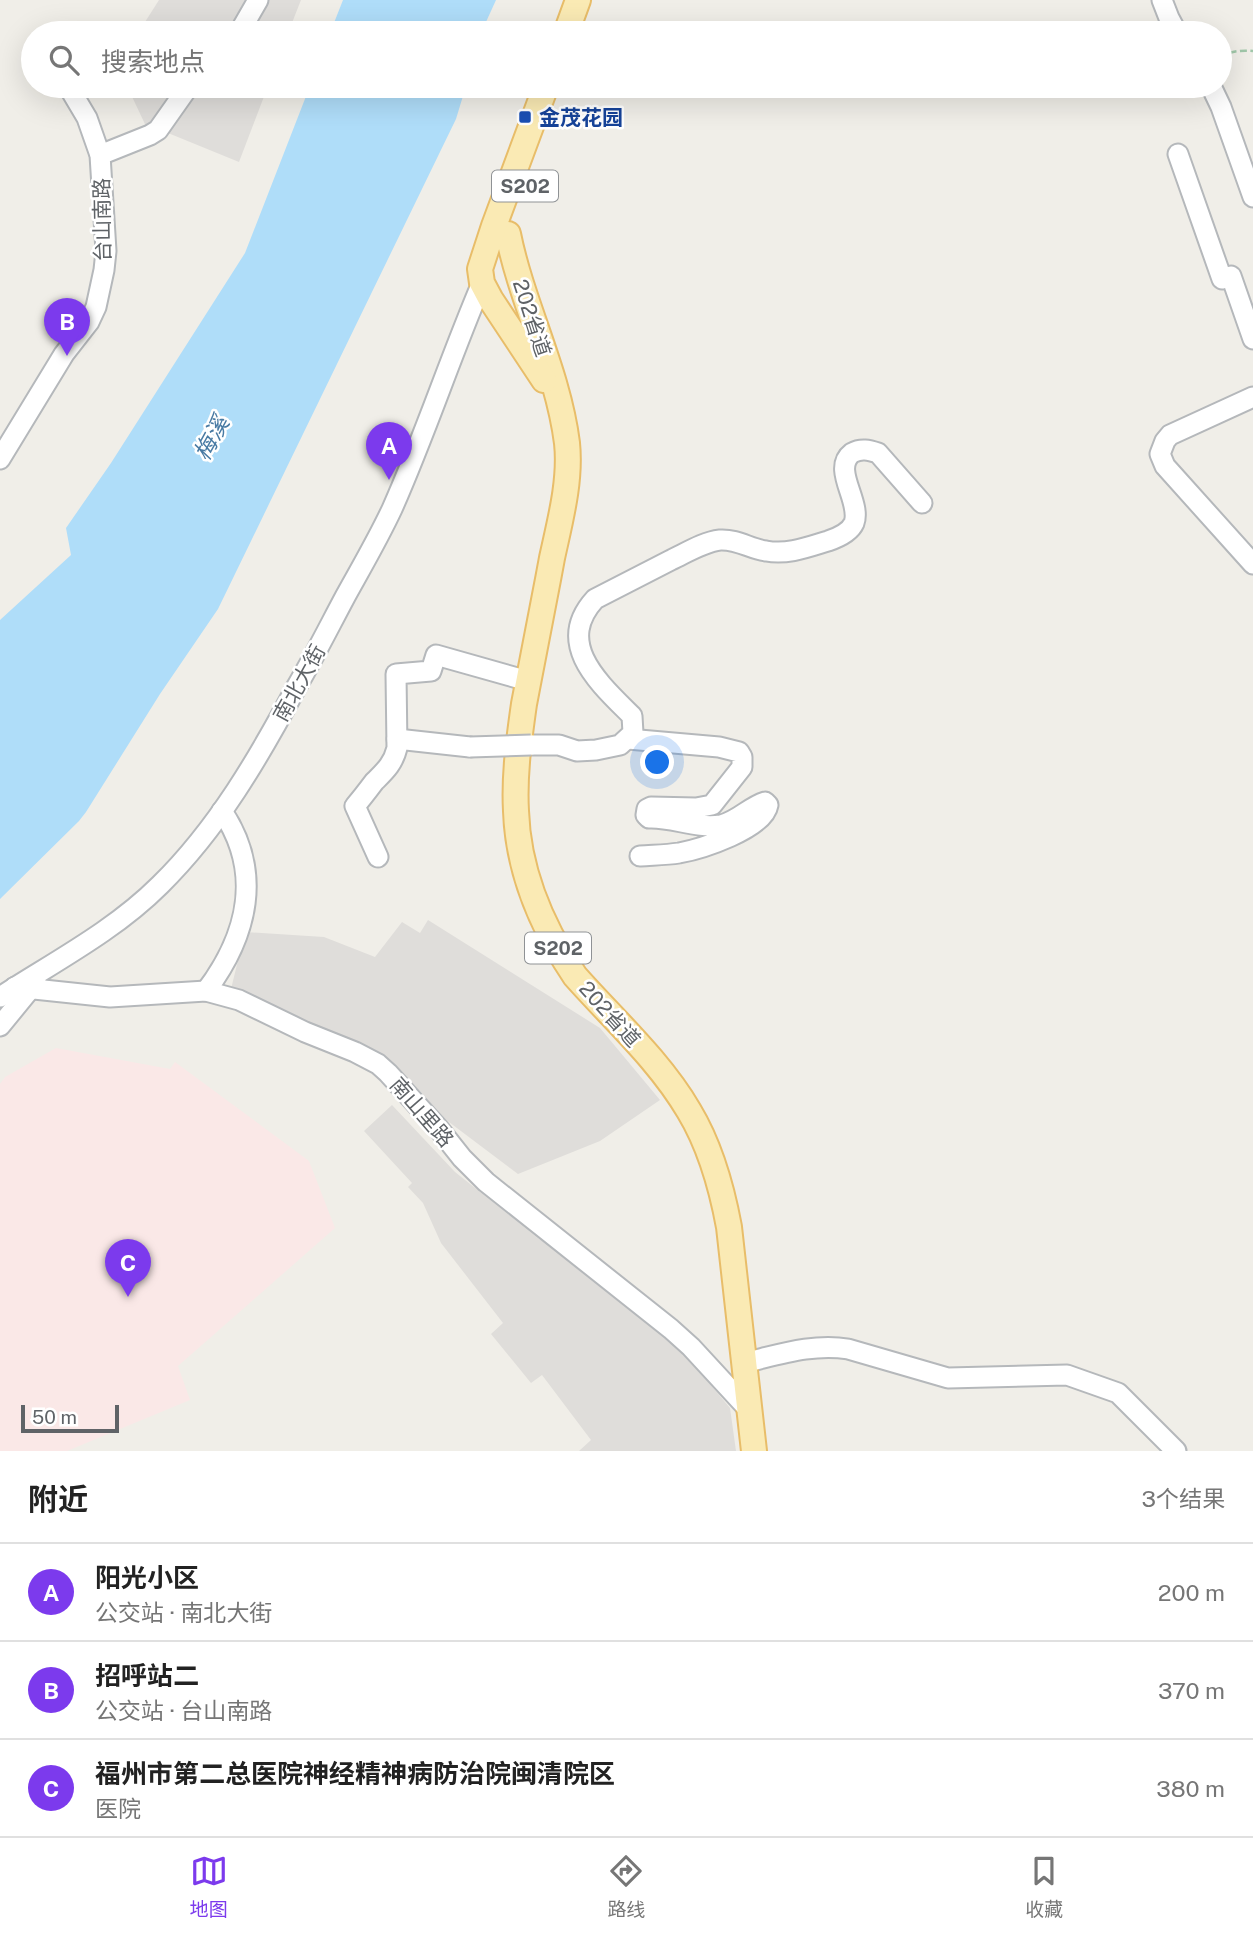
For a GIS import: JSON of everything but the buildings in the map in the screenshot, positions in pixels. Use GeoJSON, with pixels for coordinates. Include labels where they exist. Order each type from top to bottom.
{"type":"FeatureCollection","features":[{"type":"Feature","properties":{"kind":"main road"},"geometry":{"type":"LineString","coordinates":[[570,21],[578,0]]}},
{"type":"Feature","properties":{"kind":"main road"},"geometry":{"type":"LineString","coordinates":[[584,21],[592,0]]}},
{"type":"Feature","properties":{"kind":"main road","name":"S202"},"geometry":{"type":"LineString","coordinates":[[482,283],[481,263],[542,98]]}},
{"type":"Feature","properties":{"kind":"main road","name":"S202"},"geometry":{"type":"LineString","coordinates":[[482,283],[508,233],[557,98]]}},
{"type":"Feature","properties":{"kind":"main road","name":"202省道"},"geometry":{"type":"LineString","coordinates":[[508,233],[564,424],[567,447],[565,492],[519,740],[516,799],[519,839],[529,883],[548,930],[575,976],[670,1083],[698,1127],[726,1211],[754,1451]]}},
{"type":"Feature","properties":{"kind":"main road","name":"202省道"},"geometry":{"type":"LineString","coordinates":[[482,283],[506,326],[536,366],[558,403]]}},
{"type":"Feature","properties":{"kind":"street"},"geometry":{"type":"LineString","coordinates":[[247,21],[258,0]]}},
{"type":"Feature","properties":{"kind":"street"},"geometry":{"type":"LineString","coordinates":[[1162,0],[1170,21]]}},
{"type":"Feature","properties":{"kind":"street","name":"台山南路"},"geometry":{"type":"LineString","coordinates":[[0,459],[96,307],[106,251],[100,155],[87,118],[75,98]]}},
{"type":"Feature","properties":{"kind":"street"},"geometry":{"type":"LineString","coordinates":[[100,155],[158,130],[181,98]]}},
{"type":"Feature","properties":{"kind":"street"},"geometry":{"type":"LineString","coordinates":[[1217,98],[1249,174],[1253,197]]}},
{"type":"Feature","properties":{"kind":"street"},"geometry":{"type":"LineString","coordinates":[[1178,154],[1222,279],[1231,276],[1253,339]]}},
{"type":"Feature","properties":{"kind":"street","name":"南北大街"},"geometry":{"type":"LineString","coordinates":[[15,991],[146,899],[174,871],[246,776],[283,713],[391,510],[428,424],[455,346],[482,283]]}},
{"type":"Feature","properties":{"kind":"street"},"geometry":{"type":"LineString","coordinates":[[1253,397],[1170,435],[1160,454],[1165,466],[1253,564]]}},
{"type":"Feature","properties":{"kind":"street"},"geometry":{"type":"LineString","coordinates":[[397,739],[470,747],[559,745],[577,751],[609,749],[620,745],[633,733],[632,716],[595,677],[578,641],[581,618],[595,598],[697,547],[718,540],[735,540],[755,549],[779,552],[832,540],[845,533],[853,526],[856,516],[845,477],[845,466],[847,459],[860,450],[878,453],[922,503]]}},
{"type":"Feature","properties":{"kind":"street"},"geometry":{"type":"LineString","coordinates":[[379,857],[355,806],[394,759],[397,739],[396,674],[431,671],[436,655],[528,681]]}},
{"type":"Feature","properties":{"kind":"street"},"geometry":{"type":"LineString","coordinates":[[628,739],[731,749],[742,757],[742,767],[712,805],[696,808],[651,807],[646,814],[649,818],[663,817],[708,826],[734,820],[760,803],[765,802],[768,805],[765,813],[744,831],[678,853],[640,856]]}},
{"type":"Feature","properties":{"kind":"street"},"geometry":{"type":"LineString","coordinates":[[206,991],[219,974],[237,934],[247,888],[238,840],[222,811]]}},
{"type":"Feature","properties":{"kind":"street"},"geometry":{"type":"LineString","coordinates":[[0,1026],[15,991]]}},
{"type":"Feature","properties":{"kind":"street","name":"南山里路"},"geometry":{"type":"LineString","coordinates":[[15,991],[110,997],[206,991],[239,1000],[378,1064],[486,1182],[671,1329],[750,1410]]}},
{"type":"Feature","properties":{"kind":"street"},"geometry":{"type":"LineString","coordinates":[[743,1363],[810,1348],[835,1346],[948,1378],[1067,1375],[1118,1393],[1176,1451]]}},
{"type":"Feature","properties":{"kind":"path"},"geometry":{"type":"LineString","coordinates":[[1232,52],[1253,51]]}},
{"type":"Feature","properties":{"kind":"shaded area"},"geometry":{"type":"Polygon","coordinates":[[[159,0],[301,0],[293,21],[146,21],[159,0]]]}},
{"type":"Feature","properties":{"kind":"shaded area"},"geometry":{"type":"Polygon","coordinates":[[[133,98],[263,98],[239,162],[168,133],[152,139],[133,98]]]}},
{"type":"Feature","properties":{"kind":"shaded area"},"geometry":{"type":"Polygon","coordinates":[[[428,920],[600,1028],[660,1100],[600,1141],[518,1174],[433,1110],[423,1094],[385,1058],[231,989],[245,932],[324,937],[375,957],[402,922],[420,933],[428,920]]]}},
{"type":"Feature","properties":{"kind":"shaded area"},"geometry":{"type":"Polygon","coordinates":[[[56,1048],[170,1069],[175,1062],[309,1161],[335,1228],[178,1366],[190,1400],[67,1451],[0,1451],[0,1084],[5,1077],[56,1048]]]}},
{"type":"Feature","properties":{"kind":"shaded area"},"geometry":{"type":"Polygon","coordinates":[[[392,1105],[455,1172],[539,1239],[605,1281],[690,1360],[730,1408],[736,1451],[579,1451],[591,1440],[542,1375],[531,1383],[491,1334],[503,1323],[441,1243],[423,1203],[408,1187],[412,1183],[364,1131],[392,1105]]]}},
{"type":"Feature","properties":{"kind":"water"},"geometry":{"type":"Polygon","coordinates":[[[343,0],[496,0],[486,21],[335,21],[343,0]]]}},
{"type":"Feature","properties":{"kind":"water","name":"梅溪"},"geometry":{"type":"Polygon","coordinates":[[[305,98],[462,98],[456,119],[218,609],[160,694],[86,812],[0,899],[0,620],[71,555],[66,528],[111,463],[245,253],[305,98]]]}},
{"type":"Feature","properties":{"kind":"place","name":"金茂花园"},"geometry":{"type":"Point","coordinates":[525,117]}},
{"type":"Feature","properties":{"kind":"place","name":"招呼站二"},"geometry":{"type":"Point","coordinates":[67,356]}},
{"type":"Feature","properties":{"kind":"place","name":"阳光小区"},"geometry":{"type":"Point","coordinates":[389,480]}},
{"type":"Feature","properties":{"kind":"place","name":"福州市第二总医院神经精神病防治院闽清院区"},"geometry":{"type":"Point","coordinates":[128,1297]}}]}
